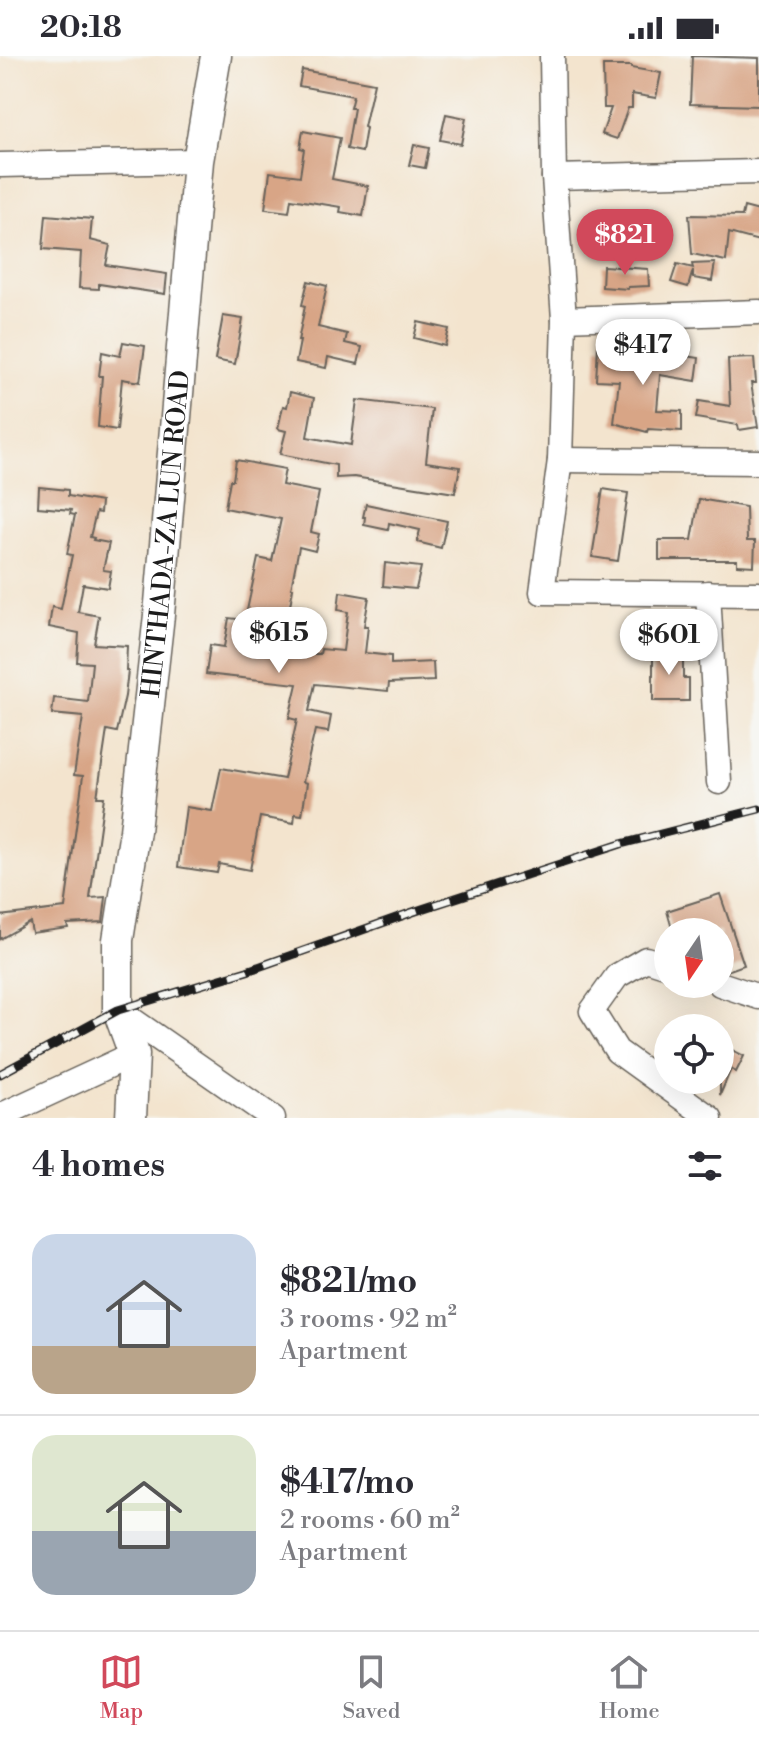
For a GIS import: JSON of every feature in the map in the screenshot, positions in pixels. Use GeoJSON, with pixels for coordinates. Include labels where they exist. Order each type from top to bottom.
{"type":"FeatureCollection","features":[{"type":"Feature","properties":{"kind":"main road","name":"HINTHADA-ZA LUN ROAD"},"geometry":{"type":"LineString","coordinates":[[134,1054],[118,1010],[118,940],[135,831],[159,615],[198,161],[216,56]]}},
{"type":"Feature","properties":{"kind":"main road"},"geometry":{"type":"LineString","coordinates":[[131,1118],[134,1054]]}},
{"type":"Feature","properties":{"kind":"street"},"geometry":{"type":"LineString","coordinates":[[552,56],[554,177],[564,319],[560,460],[542,592],[759,594]]}},
{"type":"Feature","properties":{"kind":"street"},"geometry":{"type":"LineString","coordinates":[[0,165],[198,161]]}},
{"type":"Feature","properties":{"kind":"street"},"geometry":{"type":"LineString","coordinates":[[554,177],[759,172]]}},
{"type":"Feature","properties":{"kind":"street"},"geometry":{"type":"LineString","coordinates":[[564,319],[759,312]]}},
{"type":"Feature","properties":{"kind":"street"},"geometry":{"type":"LineString","coordinates":[[560,460],[759,462]]}},
{"type":"Feature","properties":{"kind":"street"},"geometry":{"type":"LineString","coordinates":[[708,593],[719,782]]}},
{"type":"Feature","properties":{"kind":"street"},"geometry":{"type":"LineString","coordinates":[[654,962],[646,959],[617,976],[592,1011],[617,1051],[710,1118]]}},
{"type":"Feature","properties":{"kind":"street"},"geometry":{"type":"LineString","coordinates":[[734,989],[759,997]]}},
{"type":"Feature","properties":{"kind":"street"},"geometry":{"type":"LineString","coordinates":[[118,1010],[273,1118]]}},
{"type":"Feature","properties":{"kind":"street"},"geometry":{"type":"LineString","coordinates":[[0,1116],[134,1054]]}},
{"type":"Feature","properties":{"kind":"building"},"geometry":{"type":"Polygon","coordinates":[[[692,56],[759,58],[759,106],[690,104],[692,56]]]}},
{"type":"Feature","properties":{"kind":"building"},"geometry":{"type":"Polygon","coordinates":[[[603,66],[631,66],[661,73],[656,98],[632,94],[632,108],[628,108],[617,139],[602,134],[611,108],[604,108],[603,66]]]}},
{"type":"Feature","properties":{"kind":"building"},"geometry":{"type":"Polygon","coordinates":[[[302,70],[374,83],[362,152],[347,149],[353,96],[299,86],[302,70]]]}},
{"type":"Feature","properties":{"kind":"building"},"geometry":{"type":"Polygon","coordinates":[[[446,114],[466,118],[461,144],[440,140],[446,114]]]}},
{"type":"Feature","properties":{"kind":"building"},"geometry":{"type":"Polygon","coordinates":[[[303,131],[340,138],[332,179],[368,186],[363,216],[340,212],[341,207],[291,199],[289,212],[265,209],[270,172],[300,176],[303,131]]]}},
{"type":"Feature","properties":{"kind":"building"},"geometry":{"type":"Polygon","coordinates":[[[414,145],[429,148],[425,168],[409,165],[414,145]]]}},
{"type":"Feature","properties":{"kind":"building"},"geometry":{"type":"Polygon","coordinates":[[[744,207],[759,211],[759,241],[729,233],[726,261],[692,254],[689,215],[742,216],[744,207]]]}},
{"type":"Feature","properties":{"kind":"building"},"geometry":{"type":"Polygon","coordinates":[[[46,215],[92,219],[90,240],[110,245],[106,265],[167,274],[165,294],[99,284],[99,289],[79,288],[81,252],[43,249],[46,215]]]}},
{"type":"Feature","properties":{"kind":"building"},"geometry":{"type":"Polygon","coordinates":[[[630,222],[662,230],[658,246],[626,239],[630,222]]]}},
{"type":"Feature","properties":{"kind":"building"},"geometry":{"type":"Polygon","coordinates":[[[715,263],[712,281],[693,278],[693,270],[688,287],[671,282],[677,264],[693,268],[692,264],[715,263]]]}},
{"type":"Feature","properties":{"kind":"building"},"geometry":{"type":"Polygon","coordinates":[[[603,266],[648,269],[649,286],[628,289],[602,287],[603,266]]]}},
{"type":"Feature","properties":{"kind":"building"},"geometry":{"type":"Polygon","coordinates":[[[308,281],[327,286],[318,327],[347,334],[345,343],[362,347],[358,364],[328,357],[326,368],[296,362],[305,306],[302,305],[308,281]]]}},
{"type":"Feature","properties":{"kind":"building"},"geometry":{"type":"Polygon","coordinates":[[[223,316],[243,319],[235,364],[215,360],[223,316]]]}},
{"type":"Feature","properties":{"kind":"building"},"geometry":{"type":"Polygon","coordinates":[[[418,322],[449,329],[445,346],[414,338],[418,322]]]}},
{"type":"Feature","properties":{"kind":"building"},"geometry":{"type":"Polygon","coordinates":[[[123,342],[145,346],[140,382],[122,379],[117,430],[98,427],[102,352],[120,356],[123,342]]]}},
{"type":"Feature","properties":{"kind":"building"},"geometry":{"type":"Polygon","coordinates":[[[598,346],[617,347],[617,356],[673,360],[674,354],[699,358],[696,381],[660,375],[657,410],[682,411],[682,431],[648,429],[647,432],[614,423],[619,381],[596,380],[598,346]]]}},
{"type":"Feature","properties":{"kind":"building"},"geometry":{"type":"Polygon","coordinates":[[[754,358],[756,383],[751,383],[758,427],[739,430],[738,425],[696,418],[699,401],[730,406],[728,359],[754,358]]]}},
{"type":"Feature","properties":{"kind":"building"},"geometry":{"type":"Polygon","coordinates":[[[290,392],[314,398],[307,437],[351,445],[357,400],[432,409],[426,462],[460,467],[455,493],[354,477],[336,478],[336,465],[280,454],[286,431],[278,429],[290,392]]]}},
{"type":"Feature","properties":{"kind":"building"},"geometry":{"type":"Polygon","coordinates":[[[236,460],[285,469],[282,485],[319,492],[311,532],[319,534],[315,551],[299,547],[284,654],[320,654],[321,649],[343,651],[348,612],[338,610],[340,592],[369,597],[364,626],[368,626],[365,653],[391,656],[391,664],[433,662],[434,681],[389,683],[388,691],[315,684],[309,711],[331,716],[328,732],[315,730],[303,782],[307,783],[302,815],[295,814],[294,823],[260,817],[250,870],[219,864],[217,873],[178,867],[186,807],[212,811],[221,768],[284,779],[297,720],[289,718],[297,684],[206,674],[210,645],[224,647],[229,618],[245,620],[258,558],[272,561],[281,519],[225,508],[236,460]]]}},
{"type":"Feature","properties":{"kind":"building"},"geometry":{"type":"Polygon","coordinates":[[[39,487],[68,490],[68,496],[101,502],[90,537],[109,543],[103,570],[111,571],[108,588],[83,584],[78,612],[99,616],[94,644],[127,646],[128,671],[117,732],[107,730],[97,797],[104,797],[90,898],[106,897],[103,922],[67,924],[68,928],[32,933],[30,922],[0,939],[0,916],[65,908],[83,776],[74,775],[83,717],[52,714],[54,698],[88,702],[92,663],[77,662],[79,633],[49,627],[52,607],[61,609],[72,555],[67,554],[75,515],[70,514],[71,510],[38,507],[39,487]]]}},
{"type":"Feature","properties":{"kind":"building"},"geometry":{"type":"Polygon","coordinates":[[[603,489],[628,493],[618,561],[592,557],[603,489]]]}},
{"type":"Feature","properties":{"kind":"building"},"geometry":{"type":"Polygon","coordinates":[[[699,499],[746,507],[747,541],[755,541],[754,566],[737,565],[737,560],[659,560],[659,540],[692,540],[699,499]]]}},
{"type":"Feature","properties":{"kind":"building"},"geometry":{"type":"Polygon","coordinates":[[[366,504],[447,521],[441,548],[417,542],[420,530],[389,523],[388,530],[364,525],[366,504]]]}},
{"type":"Feature","properties":{"kind":"building"},"geometry":{"type":"Polygon","coordinates":[[[385,563],[421,567],[416,589],[383,586],[385,563]]]}},
{"type":"Feature","properties":{"kind":"building"},"geometry":{"type":"Polygon","coordinates":[[[653,651],[683,652],[683,678],[689,678],[689,701],[653,701],[653,651]]]}},
{"type":"Feature","properties":{"kind":"building"},"geometry":{"type":"Polygon","coordinates":[[[720,894],[728,918],[669,918],[667,911],[720,894]]]}},
{"type":"Feature","properties":{"kind":"building"},"geometry":{"type":"Polygon","coordinates":[[[734,935],[744,965],[734,969],[734,935]]]}},
{"type":"Feature","properties":{"kind":"building"},"geometry":{"type":"Polygon","coordinates":[[[734,1051],[744,1056],[734,1071],[734,1051]]]}},
{"type":"Feature","properties":{"kind":"railway"},"geometry":{"type":"LineString","coordinates":[[0,1074],[118,1010],[247,971],[413,912],[621,844],[759,809]]}}]}
